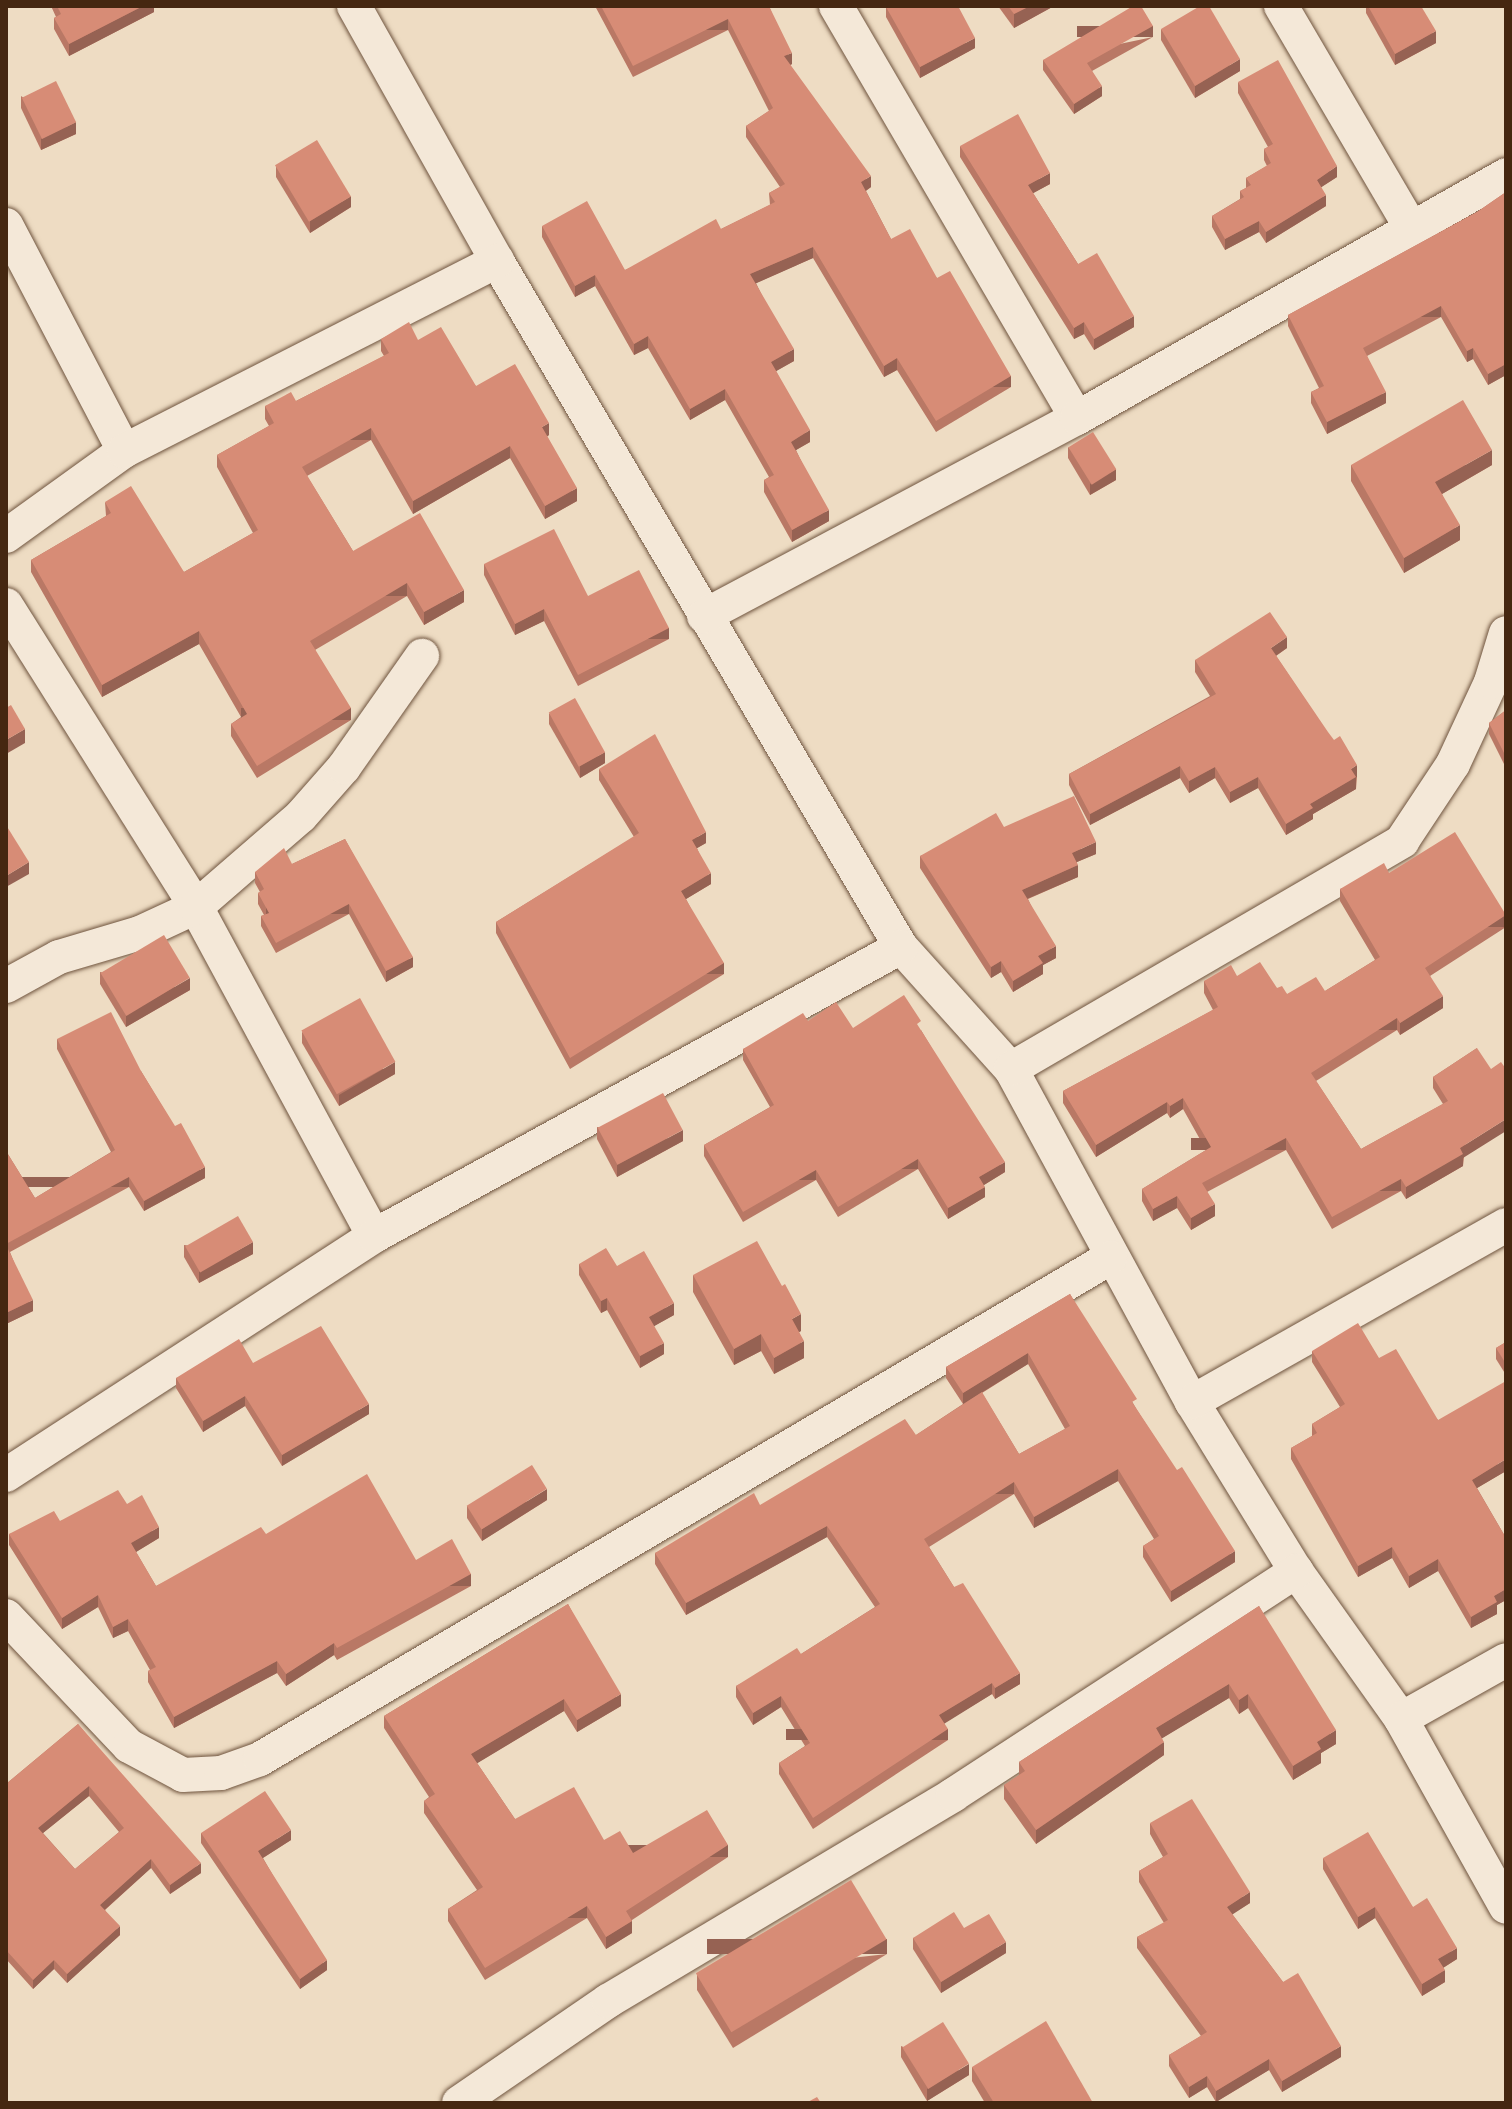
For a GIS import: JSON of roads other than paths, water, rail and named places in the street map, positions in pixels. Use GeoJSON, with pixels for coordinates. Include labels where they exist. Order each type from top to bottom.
{"type":"FeatureCollection","features":[{"type":"Feature","properties":{"kind":"street"},"geometry":{"type":"LineString","coordinates":[[354,6],[497,261],[901,947],[1011,1069],[1110,1258],[1192,1402],[1296,1571],[1401,1719],[1506,1907]]}},
{"type":"Feature","properties":{"kind":"street"},"geometry":{"type":"LineString","coordinates":[[836,6],[1077,418]]}},
{"type":"Feature","properties":{"kind":"street"},"geometry":{"type":"LineString","coordinates":[[1281,6],[1412,229]]}},
{"type":"Feature","properties":{"kind":"street"},"geometry":{"type":"LineString","coordinates":[[704,616],[1077,418],[1506,175]]}},
{"type":"Feature","properties":{"kind":"street"},"geometry":{"type":"LineString","coordinates":[[6,225],[124,451]]}},
{"type":"Feature","properties":{"kind":"street"},"geometry":{"type":"LineString","coordinates":[[6,536],[124,451],[497,261]]}},
{"type":"Feature","properties":{"kind":"street"},"geometry":{"type":"LineString","coordinates":[[6,605],[196,907],[374,1236]]}},
{"type":"Feature","properties":{"kind":"street"},"geometry":{"type":"LineString","coordinates":[[1011,1069],[1402,841],[1453,764],[1491,682],[1506,633]]}},
{"type":"Feature","properties":{"kind":"street"},"geometry":{"type":"LineString","coordinates":[[6,986],[59,957],[140,933],[196,907],[301,816],[353,755],[422,656]]}},
{"type":"Feature","properties":{"kind":"street"},"geometry":{"type":"LineString","coordinates":[[6,1475],[374,1236],[901,947]]}},
{"type":"Feature","properties":{"kind":"street"},"geometry":{"type":"LineString","coordinates":[[1192,1402],[1506,1225]]}},
{"type":"Feature","properties":{"kind":"street"},"geometry":{"type":"LineString","coordinates":[[6,1616],[129,1746],[183,1775],[221,1773],[260,1759],[1110,1258]]}},
{"type":"Feature","properties":{"kind":"street"},"geometry":{"type":"LineString","coordinates":[[459,2103],[608,2001],[953,1795],[1296,1571]]}},
{"type":"Feature","properties":{"kind":"street"},"geometry":{"type":"LineString","coordinates":[[1401,1719],[1506,1660]]}}]}
